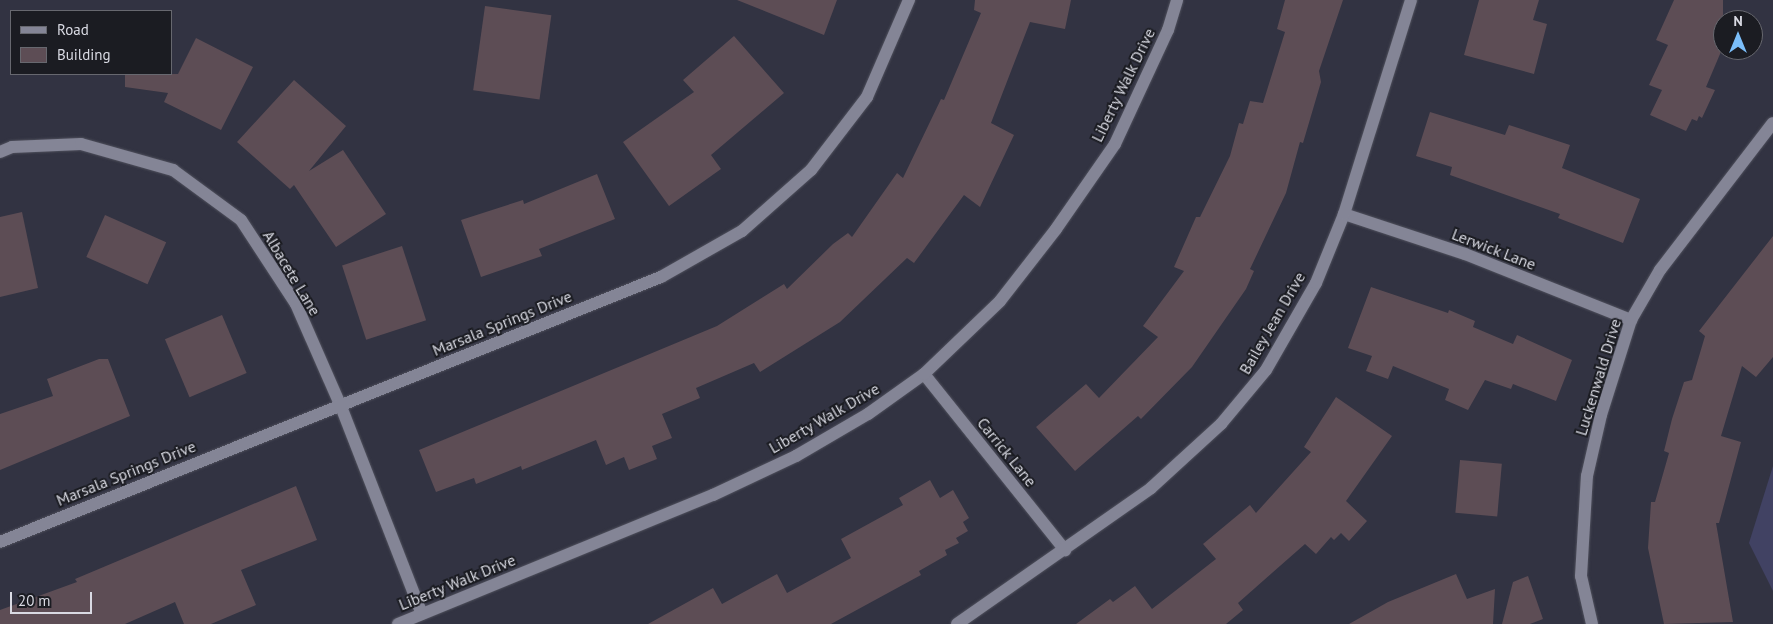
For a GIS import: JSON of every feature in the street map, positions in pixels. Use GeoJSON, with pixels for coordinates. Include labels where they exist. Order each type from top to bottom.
{"type":"FeatureCollection","features":[{"type":"Feature","properties":{"kind":"street","name":"Marsala Springs Drive"},"geometry":{"type":"LineString","coordinates":[[0,542],[340,404],[661,277],[742,231],[811,170],[867,97],[909,0]]}},
{"type":"Feature","properties":{"kind":"street","name":"Liberty Walk Drive"},"geometry":{"type":"LineString","coordinates":[[398,624],[713,495],[796,456],[868,414],[924,374],[1000,301],[1056,229],[1115,144],[1168,30],[1177,0]]}},
{"type":"Feature","properties":{"kind":"street","name":"Bailey Jean Drive"},"geometry":{"type":"LineString","coordinates":[[957,624],[1151,488],[1187,457],[1252,389],[1277,353],[1316,284],[1344,214],[1411,0]]}},
{"type":"Feature","properties":{"kind":"street","name":"Luckenwald Drive"},"geometry":{"type":"LineString","coordinates":[[1592,624],[1581,576],[1587,476],[1602,415],[1631,320],[1660,270],[1773,123]]}},
{"type":"Feature","properties":{"kind":"street","name":"Albacete Lane"},"geometry":{"type":"LineString","coordinates":[[0,152],[12,147],[81,144],[174,170],[242,220],[296,304],[340,404],[422,614]]}},
{"type":"Feature","properties":{"kind":"street","name":"Lerwick Lane"},"geometry":{"type":"LineString","coordinates":[[1344,214],[1465,254],[1631,320]]}},
{"type":"Feature","properties":{"kind":"street","name":"Carrick Lane"},"geometry":{"type":"LineString","coordinates":[[924,374],[1065,550]]}},
{"type":"Feature","properties":{"kind":"shaded area"},"geometry":{"type":"Polygon","coordinates":[[[1773,466],[1773,591],[1749,543],[1773,466]]]}},
{"type":"Feature","properties":{"kind":"building"},"geometry":{"type":"Polygon","coordinates":[[[737,0],[837,0],[824,35],[737,0]]]}},
{"type":"Feature","properties":{"kind":"building"},"geometry":{"type":"Polygon","coordinates":[[[975,0],[1071,0],[1065,29],[1030,22],[991,123],[1014,135],[980,207],[964,195],[914,263],[907,258],[840,322],[760,372],[754,363],[696,388],[700,398],[662,414],[672,438],[652,446],[657,459],[629,470],[624,457],[606,465],[596,440],[522,470],[521,466],[476,484],[474,478],[436,492],[419,450],[717,326],[784,284],[787,289],[833,244],[848,233],[852,237],[897,173],[903,178],[941,99],[944,100],[981,13],[974,10],[975,0]]]}},
{"type":"Feature","properties":{"kind":"building"},"geometry":{"type":"Polygon","coordinates":[[[1285,0],[1343,0],[1319,71],[1321,82],[1303,143],[1300,142],[1286,193],[1250,269],[1254,271],[1246,289],[1192,367],[1141,419],[1138,416],[1075,471],[1036,427],[1086,384],[1099,398],[1158,337],[1143,326],[1184,271],[1174,267],[1196,217],[1200,217],[1230,156],[1239,123],[1243,124],[1250,101],[1263,103],[1285,32],[1277,29],[1285,0]]]}},
{"type":"Feature","properties":{"kind":"building"},"geometry":{"type":"Polygon","coordinates":[[[1479,0],[1539,0],[1533,20],[1547,24],[1534,74],[1464,55],[1479,0]]]}},
{"type":"Feature","properties":{"kind":"building"},"geometry":{"type":"Polygon","coordinates":[[[1674,0],[1723,0],[1723,10],[1713,10],[1713,60],[1717,60],[1706,87],[1715,90],[1702,118],[1699,116],[1697,121],[1692,119],[1686,131],[1650,115],[1662,90],[1649,85],[1668,45],[1656,40],[1674,0]]]}},
{"type":"Feature","properties":{"kind":"building"},"geometry":{"type":"Polygon","coordinates":[[[485,6],[551,15],[540,99],[473,90],[485,6]]]}},
{"type":"Feature","properties":{"kind":"building"},"geometry":{"type":"Polygon","coordinates":[[[734,36],[784,93],[711,155],[721,169],[669,206],[623,142],[694,92],[683,80],[734,36]]]}},
{"type":"Feature","properties":{"kind":"building"},"geometry":{"type":"Polygon","coordinates":[[[196,38],[253,67],[221,130],[164,102],[168,93],[125,87],[125,75],[178,74],[196,38]]]}},
{"type":"Feature","properties":{"kind":"building"},"geometry":{"type":"Polygon","coordinates":[[[294,80],[346,126],[309,171],[343,150],[386,214],[336,247],[294,185],[290,189],[237,142],[294,80]]]}},
{"type":"Feature","properties":{"kind":"building"},"geometry":{"type":"Polygon","coordinates":[[[1430,112],[1505,135],[1509,125],[1570,145],[1562,168],[1640,199],[1623,243],[1558,218],[1560,214],[1450,175],[1452,167],[1416,156],[1430,112]]]}},
{"type":"Feature","properties":{"kind":"building"},"geometry":{"type":"Polygon","coordinates":[[[597,174],[615,219],[539,249],[542,256],[481,277],[461,220],[523,200],[524,204],[597,174]]]}},
{"type":"Feature","properties":{"kind":"building"},"geometry":{"type":"Polygon","coordinates":[[[22,212],[38,288],[0,297],[0,217],[22,212]]]}},
{"type":"Feature","properties":{"kind":"building"},"geometry":{"type":"Polygon","coordinates":[[[105,215],[166,242],[147,284],[86,257],[105,215]]]}},
{"type":"Feature","properties":{"kind":"building"},"geometry":{"type":"Polygon","coordinates":[[[1773,236],[1773,357],[1756,377],[1742,366],[1721,436],[1741,442],[1719,523],[1716,523],[1733,622],[1664,624],[1648,548],[1651,502],[1655,502],[1669,453],[1664,451],[1672,419],[1684,382],[1692,380],[1705,336],[1699,331],[1773,236]]]}},
{"type":"Feature","properties":{"kind":"building"},"geometry":{"type":"Polygon","coordinates":[[[402,246],[426,320],[366,340],[342,265],[402,246]]]}},
{"type":"Feature","properties":{"kind":"building"},"geometry":{"type":"Polygon","coordinates":[[[1371,287],[1448,313],[1449,310],[1475,321],[1473,327],[1513,344],[1517,335],[1572,360],[1556,401],[1513,384],[1511,389],[1485,380],[1468,410],[1445,400],[1449,389],[1393,366],[1388,379],[1366,371],[1372,356],[1348,348],[1371,287]]]}},
{"type":"Feature","properties":{"kind":"building"},"geometry":{"type":"Polygon","coordinates":[[[222,315],[247,373],[190,397],[165,339],[222,315]]]}},
{"type":"Feature","properties":{"kind":"building"},"geometry":{"type":"Polygon","coordinates":[[[99,359],[108,359],[130,416],[0,470],[0,414],[53,396],[47,379],[99,359]]]}},
{"type":"Feature","properties":{"kind":"building"},"geometry":{"type":"Polygon","coordinates":[[[1336,397],[1392,436],[1346,501],[1367,521],[1349,541],[1341,533],[1334,540],[1331,537],[1316,554],[1305,544],[1238,603],[1243,610],[1226,624],[1076,624],[1110,599],[1113,602],[1135,586],[1152,609],[1216,559],[1203,544],[1250,505],[1256,513],[1311,452],[1304,447],[1336,397]]]}},
{"type":"Feature","properties":{"kind":"building"},"geometry":{"type":"Polygon","coordinates":[[[1460,460],[1502,464],[1497,516],[1455,513],[1460,460]]]}},
{"type":"Feature","properties":{"kind":"building"},"geometry":{"type":"Polygon","coordinates":[[[930,480],[940,498],[953,490],[969,518],[963,522],[968,531],[956,538],[959,543],[945,550],[947,555],[919,571],[921,575],[831,624],[648,624],[713,588],[722,604],[777,574],[787,593],[851,558],[841,539],[903,505],[899,498],[930,480]]]}},
{"type":"Feature","properties":{"kind":"building"},"geometry":{"type":"Polygon","coordinates":[[[296,486],[317,540],[241,570],[256,605],[211,624],[184,624],[175,602],[125,624],[0,624],[0,610],[77,582],[75,579],[296,486]]]}},
{"type":"Feature","properties":{"kind":"building"},"geometry":{"type":"Polygon","coordinates":[[[1456,574],[1467,599],[1495,589],[1493,624],[1349,624],[1388,602],[1456,574]]]}},
{"type":"Feature","properties":{"kind":"building"},"geometry":{"type":"Polygon","coordinates":[[[1528,576],[1543,619],[1530,624],[1502,624],[1513,582],[1528,576]]]}}]}
